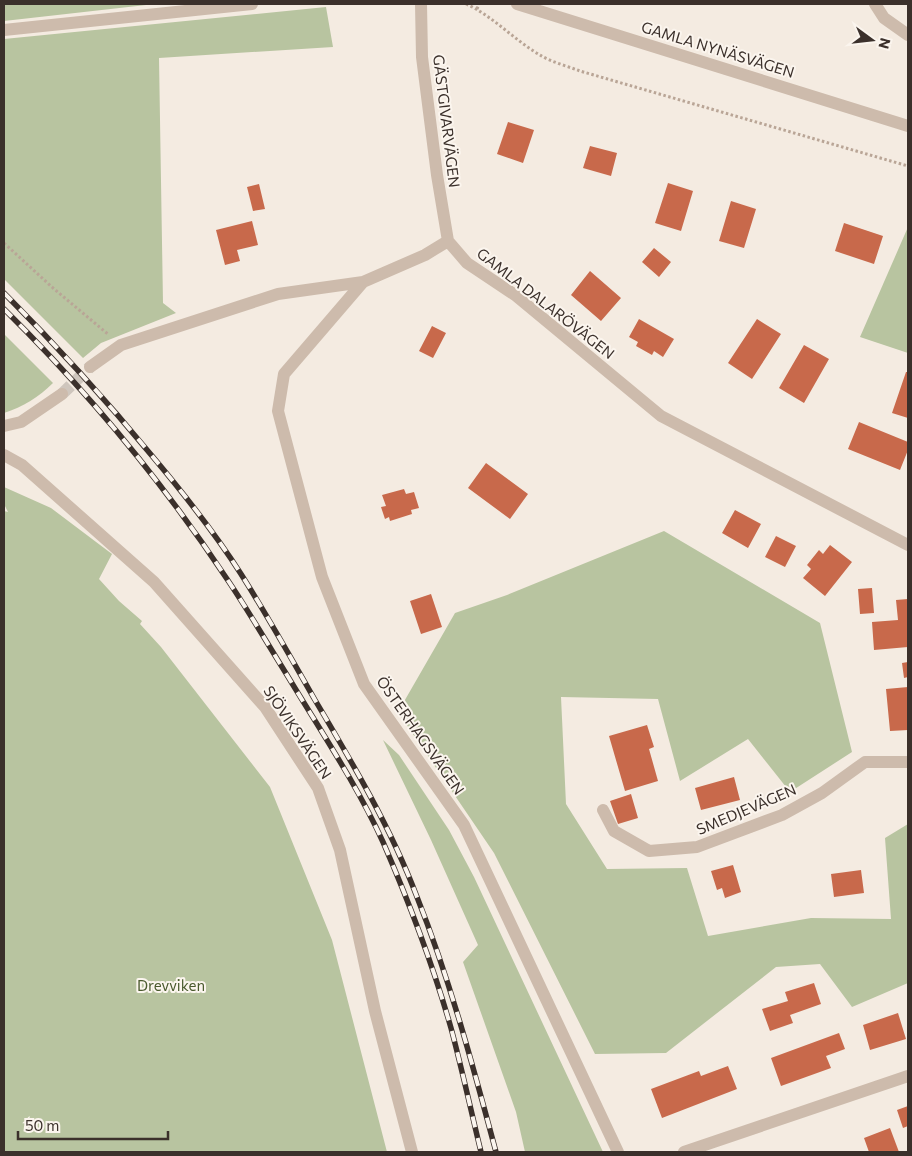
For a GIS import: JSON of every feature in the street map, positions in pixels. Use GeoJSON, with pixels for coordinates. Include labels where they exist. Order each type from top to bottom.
{"type":"FeatureCollection","features":[{"type":"Feature","properties":{"kind":"street"},"geometry":{"type":"LineString","coordinates":[[4,30],[252,4]]}},
{"type":"Feature","properties":{"kind":"street","name":"GÄSTGIVARVÄGEN"},"geometry":{"type":"LineString","coordinates":[[421,4],[422,57],[437,175],[448,241]]}},
{"type":"Feature","properties":{"kind":"street","name":"GAMLA NYNÄSVÄGEN"},"geometry":{"type":"LineString","coordinates":[[517,4],[908,126]]}},
{"type":"Feature","properties":{"kind":"street"},"geometry":{"type":"LineString","coordinates":[[876,4],[884,18],[908,35]]}},
{"type":"Feature","properties":{"kind":"street"},"geometry":{"type":"LineString","coordinates":[[90,367],[121,346],[278,294],[363,282],[425,255],[448,241]]}},
{"type":"Feature","properties":{"kind":"street","name":"GAMLA DALARÖVÄGEN"},"geometry":{"type":"LineString","coordinates":[[448,241],[467,263],[515,295],[661,416],[908,545]]}},
{"type":"Feature","properties":{"kind":"street","name":"ÖSTERHAGSVÄGEN"},"geometry":{"type":"LineString","coordinates":[[363,282],[284,374],[278,410],[322,577],[364,684],[464,825],[618,1152]]}},
{"type":"Feature","properties":{"kind":"street"},"geometry":{"type":"LineString","coordinates":[[4,426],[21,422],[62,394]]}},
{"type":"Feature","properties":{"kind":"street","name":"SJÖVIKSVÄGEN"},"geometry":{"type":"LineString","coordinates":[[4,455],[22,465],[154,582],[265,707],[318,788],[340,850],[375,1011],[412,1152]]}},
{"type":"Feature","properties":{"kind":"street","name":"SMEDJEVÄGEN"},"geometry":{"type":"LineString","coordinates":[[603,810],[614,831],[649,852],[697,847],[782,815],[822,793],[865,762],[908,762]]}},
{"type":"Feature","properties":{"kind":"street"},"geometry":{"type":"LineString","coordinates":[[684,1152],[908,1076]]}},
{"type":"Feature","properties":{"kind":"path"},"geometry":{"type":"LineString","coordinates":[[466,4],[477,9],[541,56],[580,71],[908,166]]}},
{"type":"Feature","properties":{"kind":"path"},"geometry":{"type":"LineString","coordinates":[[477,9],[479,4]]}},
{"type":"Feature","properties":{"kind":"path"},"geometry":{"type":"LineString","coordinates":[[4,243],[52,288],[121,346]]}},
{"type":"Feature","properties":{"kind":"green space"},"geometry":{"type":"Polygon","coordinates":[[[4,4],[155,4],[4,21],[4,4]]]}},
{"type":"Feature","properties":{"kind":"green space"},"geometry":{"type":"Polygon","coordinates":[[[326,7],[333,47],[159,58],[163,303],[176,313],[101,343],[83,358],[4,279],[4,39],[326,7]]]}},
{"type":"Feature","properties":{"kind":"green space"},"geometry":{"type":"Polygon","coordinates":[[[908,227],[908,353],[860,337],[908,227]]]}},
{"type":"Feature","properties":{"kind":"green space"},"geometry":{"type":"Polygon","coordinates":[[[4,334],[53,383],[30,401],[4,413],[4,334]]]}},
{"type":"Feature","properties":{"kind":"green space","name":"Drevviken"},"geometry":{"type":"Polygon","coordinates":[[[4,487],[51,508],[112,554],[99,579],[119,601],[142,621],[140,624],[161,647],[270,787],[332,940],[387,1152],[4,1152],[4,511],[8,512],[4,504],[4,487]]]}},
{"type":"Feature","properties":{"kind":"green space"},"geometry":{"type":"Polygon","coordinates":[[[664,531],[820,623],[852,752],[790,792],[748,739],[680,781],[658,699],[561,697],[566,804],[607,869],[687,868],[708,936],[811,918],[891,919],[885,838],[908,824],[908,983],[852,1007],[820,964],[776,967],[666,1053],[595,1054],[494,853],[398,712],[455,613],[507,595],[664,531]]]}},
{"type":"Feature","properties":{"kind":"green space"},"geometry":{"type":"Polygon","coordinates":[[[383,740],[399,755],[449,830],[474,877],[603,1152],[525,1152],[516,1112],[463,962],[478,945],[431,840],[383,740]]]}},
{"type":"Feature","properties":{"kind":"building"},"geometry":{"type":"Polygon","coordinates":[[[508,122],[534,130],[523,163],[497,154],[508,122]]]}},
{"type":"Feature","properties":{"kind":"building"},"geometry":{"type":"Polygon","coordinates":[[[590,146],[617,153],[611,176],[583,168],[590,146]]]}},
{"type":"Feature","properties":{"kind":"building"},"geometry":{"type":"Polygon","coordinates":[[[668,183],[693,191],[681,231],[655,223],[668,183]]]}},
{"type":"Feature","properties":{"kind":"building"},"geometry":{"type":"Polygon","coordinates":[[[259,184],[265,209],[253,211],[247,187],[259,184]]]}},
{"type":"Feature","properties":{"kind":"building"},"geometry":{"type":"Polygon","coordinates":[[[731,201],[756,209],[744,248],[719,241],[731,201]]]}},
{"type":"Feature","properties":{"kind":"building"},"geometry":{"type":"Polygon","coordinates":[[[252,221],[258,245],[237,250],[240,261],[225,265],[216,230],[252,221]]]}},
{"type":"Feature","properties":{"kind":"building"},"geometry":{"type":"Polygon","coordinates":[[[844,223],[883,236],[874,264],[835,251],[844,223]]]}},
{"type":"Feature","properties":{"kind":"building"},"geometry":{"type":"Polygon","coordinates":[[[654,248],[671,262],[659,277],[642,262],[654,248]]]}},
{"type":"Feature","properties":{"kind":"building"},"geometry":{"type":"Polygon","coordinates":[[[590,271],[621,298],[601,321],[571,295],[590,271]]]}},
{"type":"Feature","properties":{"kind":"building"},"geometry":{"type":"Polygon","coordinates":[[[639,319],[674,339],[663,357],[654,351],[652,355],[636,346],[638,342],[629,337],[639,319]]]}},
{"type":"Feature","properties":{"kind":"building"},"geometry":{"type":"Polygon","coordinates":[[[757,319],[781,334],[752,379],[728,363],[757,319]]]}},
{"type":"Feature","properties":{"kind":"building"},"geometry":{"type":"Polygon","coordinates":[[[432,326],[446,333],[433,358],[419,351],[432,326]]]}},
{"type":"Feature","properties":{"kind":"building"},"geometry":{"type":"Polygon","coordinates":[[[804,345],[829,359],[804,403],[779,388],[804,345]]]}},
{"type":"Feature","properties":{"kind":"building"},"geometry":{"type":"Polygon","coordinates":[[[906,372],[908,372],[908,418],[892,413],[906,372]]]}},
{"type":"Feature","properties":{"kind":"building"},"geometry":{"type":"Polygon","coordinates":[[[859,422],[908,442],[908,450],[900,470],[848,449],[859,422]]]}},
{"type":"Feature","properties":{"kind":"building"},"geometry":{"type":"Polygon","coordinates":[[[486,463],[528,494],[510,519],[468,488],[486,463]]]}},
{"type":"Feature","properties":{"kind":"building"},"geometry":{"type":"Polygon","coordinates":[[[404,489],[406,494],[414,492],[419,508],[411,510],[412,514],[390,521],[389,517],[385,519],[381,507],[386,506],[382,495],[404,489]]]}},
{"type":"Feature","properties":{"kind":"building"},"geometry":{"type":"Polygon","coordinates":[[[735,510],[761,524],[748,548],[722,533],[735,510]]]}},
{"type":"Feature","properties":{"kind":"building"},"geometry":{"type":"Polygon","coordinates":[[[776,536],[796,546],[785,567],[765,557],[776,536]]]}},
{"type":"Feature","properties":{"kind":"building"},"geometry":{"type":"Polygon","coordinates":[[[830,545],[852,562],[825,596],[803,578],[811,569],[807,565],[819,550],[823,554],[830,545]]]}},
{"type":"Feature","properties":{"kind":"building"},"geometry":{"type":"Polygon","coordinates":[[[872,588],[874,613],[860,614],[858,589],[872,588]]]}},
{"type":"Feature","properties":{"kind":"building"},"geometry":{"type":"Polygon","coordinates":[[[431,594],[442,627],[421,634],[410,601],[431,594]]]}},
{"type":"Feature","properties":{"kind":"building"},"geometry":{"type":"Polygon","coordinates":[[[908,599],[908,647],[874,650],[872,622],[898,620],[896,600],[908,599]]]}},
{"type":"Feature","properties":{"kind":"building"},"geometry":{"type":"Polygon","coordinates":[[[908,662],[908,677],[904,678],[902,663],[908,662]]]}},
{"type":"Feature","properties":{"kind":"building"},"geometry":{"type":"Polygon","coordinates":[[[908,687],[908,730],[890,731],[886,689],[908,687]]]}},
{"type":"Feature","properties":{"kind":"building"},"geometry":{"type":"Polygon","coordinates":[[[647,725],[654,747],[649,749],[658,781],[625,791],[609,736],[647,725]]]}},
{"type":"Feature","properties":{"kind":"building"},"geometry":{"type":"Polygon","coordinates":[[[734,777],[740,800],[701,810],[695,788],[734,777]]]}},
{"type":"Feature","properties":{"kind":"building"},"geometry":{"type":"Polygon","coordinates":[[[631,794],[638,818],[618,824],[610,801],[631,794]]]}},
{"type":"Feature","properties":{"kind":"building"},"geometry":{"type":"Polygon","coordinates":[[[733,865],[741,892],[725,898],[722,888],[717,890],[711,871],[733,865]]]}},
{"type":"Feature","properties":{"kind":"building"},"geometry":{"type":"Polygon","coordinates":[[[861,870],[864,893],[834,897],[831,874],[861,870]]]}},
{"type":"Feature","properties":{"kind":"building"},"geometry":{"type":"Polygon","coordinates":[[[814,983],[821,1004],[790,1015],[793,1023],[770,1031],[762,1009],[788,1001],[785,992],[814,983]]]}},
{"type":"Feature","properties":{"kind":"building"},"geometry":{"type":"Polygon","coordinates":[[[898,1013],[906,1039],[870,1050],[863,1025],[898,1013]]]}},
{"type":"Feature","properties":{"kind":"building"},"geometry":{"type":"Polygon","coordinates":[[[839,1033],[845,1049],[826,1056],[831,1068],[781,1086],[771,1058],[839,1033]]]}},
{"type":"Feature","properties":{"kind":"building"},"geometry":{"type":"Polygon","coordinates":[[[728,1066],[737,1089],[662,1118],[651,1089],[699,1071],[701,1076],[728,1066]]]}},
{"type":"Feature","properties":{"kind":"building"},"geometry":{"type":"Polygon","coordinates":[[[908,1106],[908,1126],[903,1128],[897,1110],[908,1106]]]}},
{"type":"Feature","properties":{"kind":"building"},"geometry":{"type":"Polygon","coordinates":[[[890,1128],[899,1152],[869,1152],[864,1138],[890,1128]]]}},
{"type":"Feature","properties":{"kind":"tunnel"},"geometry":{"type":"LineString","coordinates":[[62,394],[90,367]]}},
{"type":"Feature","properties":{"kind":"railway"},"geometry":{"type":"LineString","coordinates":[[4,293],[62,353],[117,415],[210,529],[251,589],[343,748],[383,821],[407,871],[429,928],[460,1023],[496,1152]]}},
{"type":"Feature","properties":{"kind":"railway"},"geometry":{"type":"LineString","coordinates":[[4,309],[94,405],[150,472],[176,507],[242,603],[349,778],[383,842],[428,957],[451,1028],[481,1152]]}}]}
